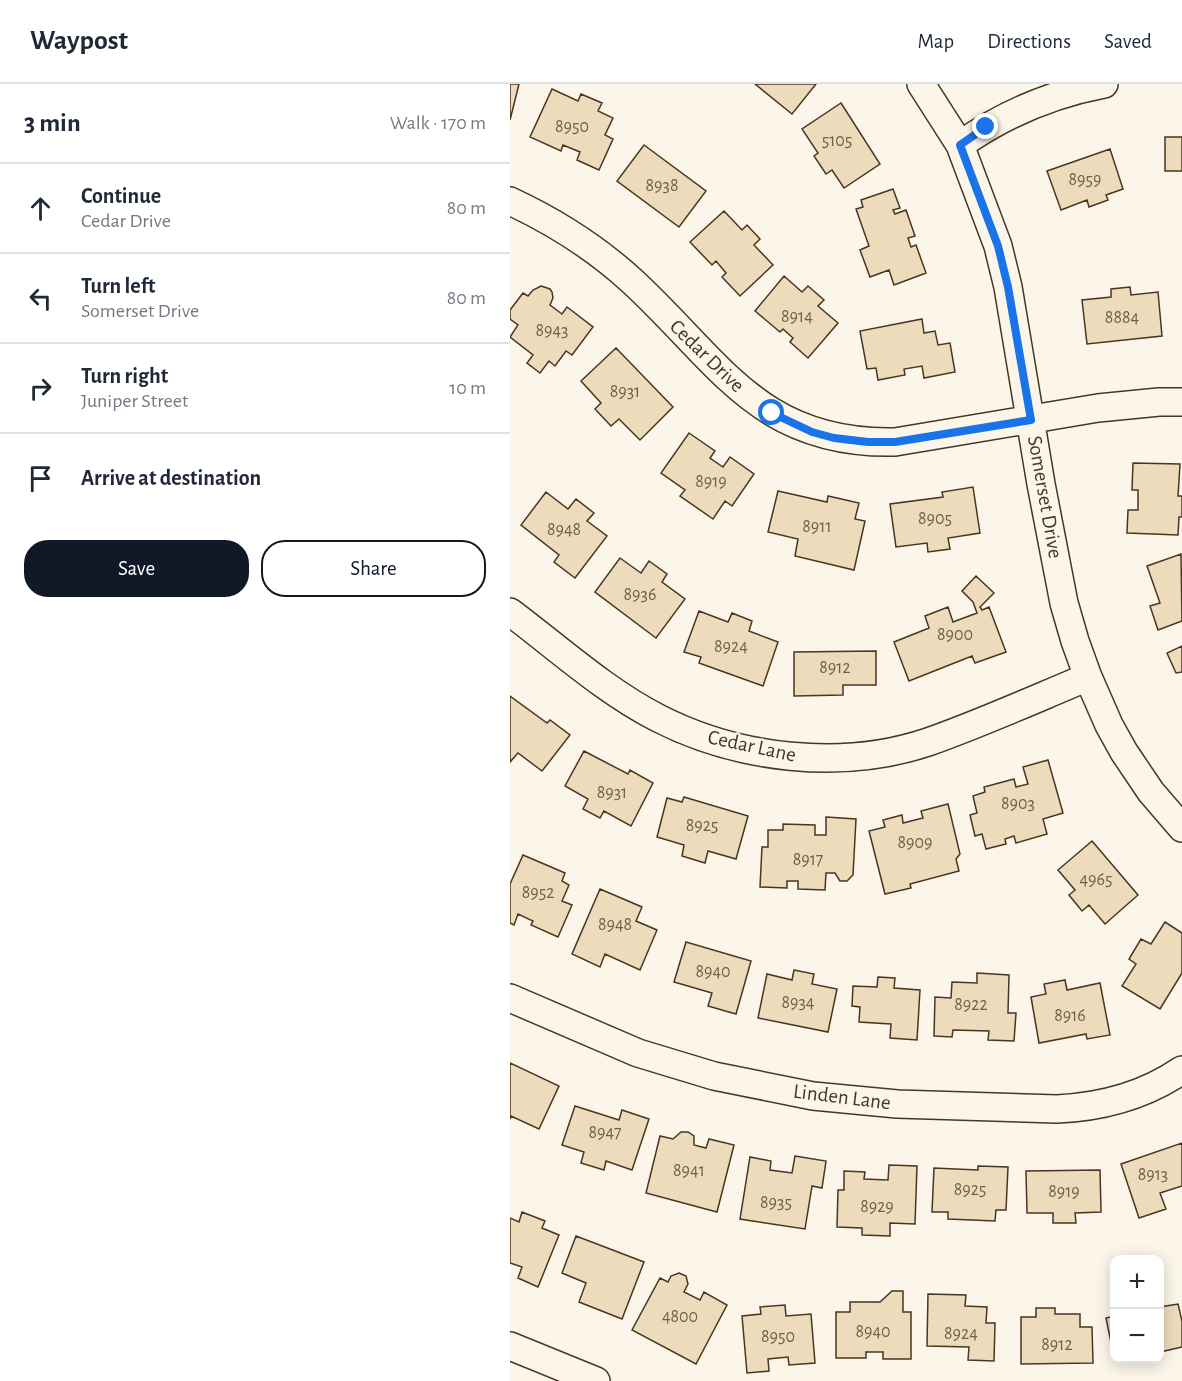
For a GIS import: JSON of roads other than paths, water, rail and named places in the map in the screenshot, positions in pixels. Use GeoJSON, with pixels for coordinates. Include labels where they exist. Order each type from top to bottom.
{"type":"FeatureCollection","features":[{"type":"Feature","properties":{"kind":"street","name":"Somerset Drive"},"geometry":{"type":"LineString","coordinates":[[921,84],[960,145],[981,195],[1006,276],[1041,484],[1064,603],[1088,677],[1109,725],[1124,752],[1151,792],[1182,828]]}},
{"type":"Feature","properties":{"kind":"street"},"geometry":{"type":"LineString","coordinates":[[960,145],[1015,111],[1071,91],[1104,84]]}},
{"type":"Feature","properties":{"kind":"street","name":"Cedar Drive"},"geometry":{"type":"LineString","coordinates":[[510,201],[569,231],[608,260],[634,282],[726,377],[753,400],[772,413],[812,432],[834,438],[895,442],[1098,408],[1182,402]]}},
{"type":"Feature","properties":{"kind":"street","name":"Cedar Lane"},"geometry":{"type":"LineString","coordinates":[[510,612],[607,686],[658,718],[704,737],[738,747],[794,757],[822,758],[879,754],[927,742],[1088,677]]}},
{"type":"Feature","properties":{"kind":"street","name":"Linden Lane"},"geometry":{"type":"LineString","coordinates":[[510,998],[638,1053],[714,1076],[813,1096],[897,1104],[1083,1108],[1107,1104],[1152,1088],[1182,1070]]}},
{"type":"Feature","properties":{"kind":"street"},"geometry":{"type":"LineString","coordinates":[[510,1346],[596,1381]]}}]}
